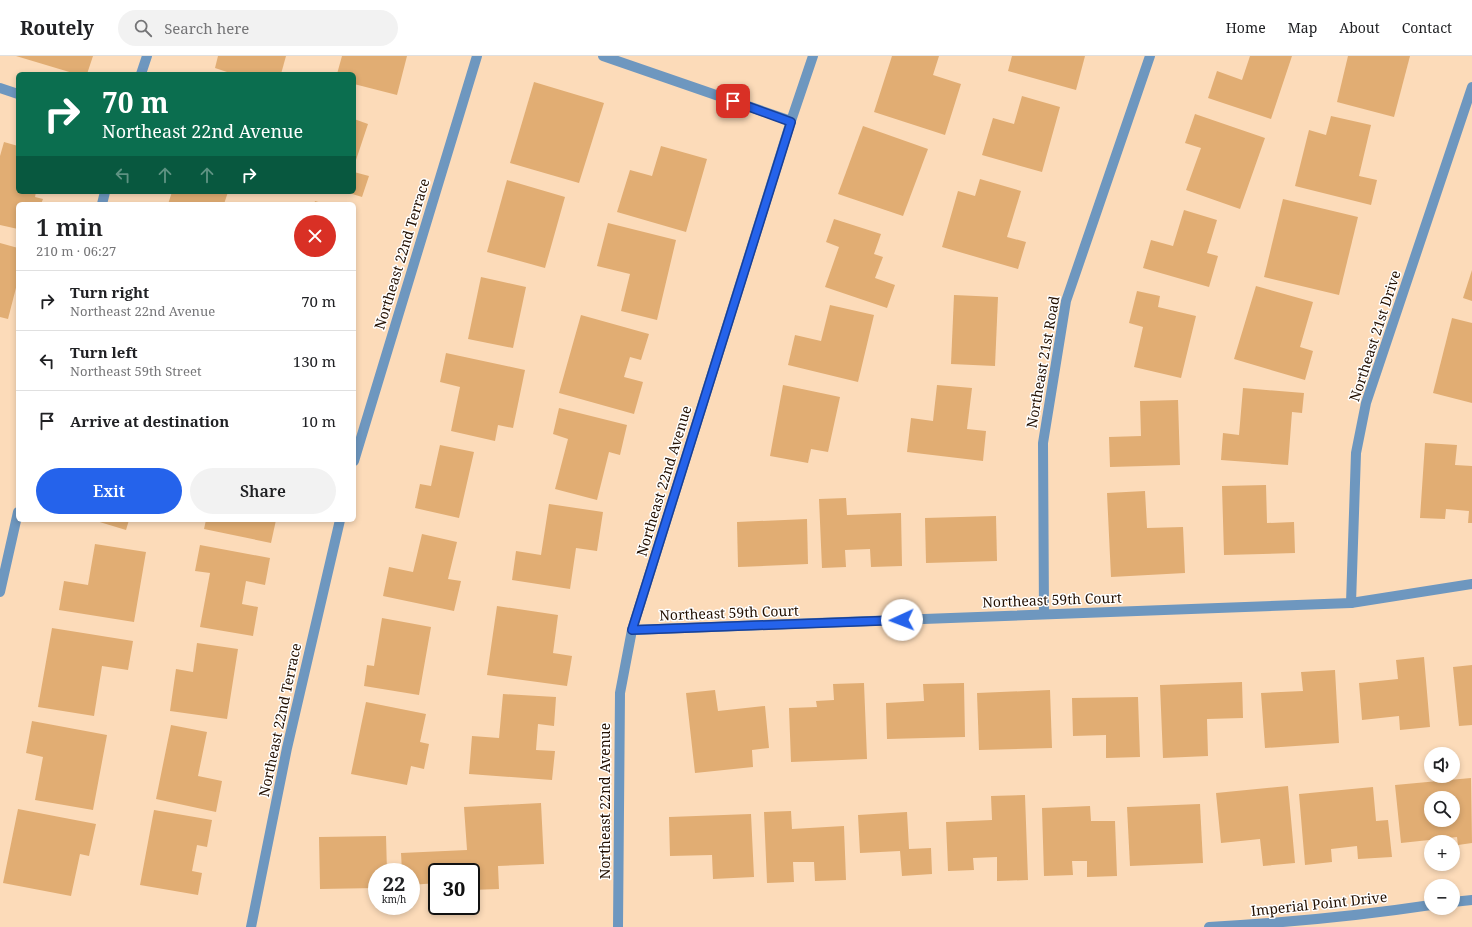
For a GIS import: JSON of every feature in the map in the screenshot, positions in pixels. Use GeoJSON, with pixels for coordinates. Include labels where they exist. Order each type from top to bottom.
{"type":"FeatureCollection","features":[{"type":"Feature","properties":{"kind":"street"},"geometry":{"type":"LineString","coordinates":[[142,72],[147,56]]}},
{"type":"Feature","properties":{"kind":"street","name":"Northeast 22nd Terrace"},"geometry":{"type":"LineString","coordinates":[[356,454],[477,56]]}},
{"type":"Feature","properties":{"kind":"street"},"geometry":{"type":"LineString","coordinates":[[603,56],[791,122]]}},
{"type":"Feature","properties":{"kind":"street","name":"Northeast 22nd Avenue"},"geometry":{"type":"LineString","coordinates":[[618,927],[620,693],[632,630],[813,56]]}},
{"type":"Feature","properties":{"kind":"street","name":"Northeast 21st Road"},"geometry":{"type":"LineString","coordinates":[[1044,614],[1043,443],[1066,301],[1150,56]]}},
{"type":"Feature","properties":{"kind":"street","name":"Northeast 21st Drive"},"geometry":{"type":"LineString","coordinates":[[1351,603],[1356,453],[1366,403],[1472,87]]}},
{"type":"Feature","properties":{"kind":"street"},"geometry":{"type":"LineString","coordinates":[[0,88],[16,93]]}},
{"type":"Feature","properties":{"kind":"street"},"geometry":{"type":"LineString","coordinates":[[0,592],[16,521]]}},
{"type":"Feature","properties":{"kind":"street","name":"Northeast 22nd Terrace"},"geometry":{"type":"LineString","coordinates":[[251,927],[287,748],[340,522]]}},
{"type":"Feature","properties":{"kind":"street","name":"Northeast 59th Court"},"geometry":{"type":"LineString","coordinates":[[632,630],[1351,603],[1472,584]]}},
{"type":"Feature","properties":{"kind":"street"},"geometry":{"type":"LineString","coordinates":[[1460,901],[1472,900]]}},
{"type":"Feature","properties":{"kind":"street","name":"Imperial Point Drive"},"geometry":{"type":"LineString","coordinates":[[1210,927],[1394,911],[1424,906]]}},
{"type":"Feature","properties":{"kind":"building"},"geometry":{"type":"Polygon","coordinates":[[[16,56],[93,56],[88,72],[69,72],[16,56]]]}},
{"type":"Feature","properties":{"kind":"building"},"geometry":{"type":"Polygon","coordinates":[[[218,56],[286,56],[282,72],[227,72],[215,68],[218,56]]]}},
{"type":"Feature","properties":{"kind":"building"},"geometry":{"type":"Polygon","coordinates":[[[342,56],[407,56],[397,95],[356,85],[356,72],[338,72],[342,56]]]}},
{"type":"Feature","properties":{"kind":"building"},"geometry":{"type":"Polygon","coordinates":[[[892,56],[939,56],[933,75],[961,84],[945,135],[874,112],[892,56]]]}},
{"type":"Feature","properties":{"kind":"building"},"geometry":{"type":"Polygon","coordinates":[[[1012,56],[1085,56],[1076,90],[1008,71],[1012,56]]]}},
{"type":"Feature","properties":{"kind":"building"},"geometry":{"type":"Polygon","coordinates":[[[1250,56],[1292,56],[1271,119],[1208,98],[1217,71],[1242,80],[1250,56]]]}},
{"type":"Feature","properties":{"kind":"building"},"geometry":{"type":"Polygon","coordinates":[[[1348,56],[1410,56],[1394,117],[1337,102],[1348,56]]]}},
{"type":"Feature","properties":{"kind":"building"},"geometry":{"type":"Polygon","coordinates":[[[534,82],[604,103],[579,183],[510,163],[534,82]]]}},
{"type":"Feature","properties":{"kind":"building"},"geometry":{"type":"Polygon","coordinates":[[[1022,96],[1060,107],[1042,172],[982,155],[993,118],[1014,124],[1022,96]]]}},
{"type":"Feature","properties":{"kind":"building"},"geometry":{"type":"Polygon","coordinates":[[[1195,114],[1265,138],[1240,209],[1186,190],[1201,148],[1185,143],[1195,114]]]}},
{"type":"Feature","properties":{"kind":"building"},"geometry":{"type":"Polygon","coordinates":[[[1331,116],[1371,125],[1359,176],[1377,180],[1371,205],[1295,186],[1309,130],[1326,135],[1331,116]]]}},
{"type":"Feature","properties":{"kind":"building"},"geometry":{"type":"Polygon","coordinates":[[[356,120],[368,124],[356,160],[356,120]]]}},
{"type":"Feature","properties":{"kind":"building"},"geometry":{"type":"Polygon","coordinates":[[[863,126],[928,149],[903,216],[838,194],[863,126]]]}},
{"type":"Feature","properties":{"kind":"building"},"geometry":{"type":"Polygon","coordinates":[[[4,142],[16,145],[16,194],[36,194],[35,197],[43,199],[42,202],[16,202],[16,229],[0,225],[0,156],[4,142]]]}},
{"type":"Feature","properties":{"kind":"building"},"geometry":{"type":"Polygon","coordinates":[[[661,146],[707,159],[686,232],[617,212],[630,170],[652,176],[661,146]]]}},
{"type":"Feature","properties":{"kind":"building"},"geometry":{"type":"Polygon","coordinates":[[[356,173],[369,176],[362,197],[352,194],[356,194],[356,173]]]}},
{"type":"Feature","properties":{"kind":"building"},"geometry":{"type":"Polygon","coordinates":[[[980,179],[1021,191],[1007,237],[1026,242],[1018,269],[942,247],[958,191],[975,196],[980,179]]]}},
{"type":"Feature","properties":{"kind":"building"},"geometry":{"type":"Polygon","coordinates":[[[507,180],[565,197],[545,268],[487,252],[507,180]]]}},
{"type":"Feature","properties":{"kind":"building"},"geometry":{"type":"Polygon","coordinates":[[[171,194],[227,194],[225,202],[169,202],[171,194]]]}},
{"type":"Feature","properties":{"kind":"building"},"geometry":{"type":"Polygon","coordinates":[[[1283,199],[1358,217],[1339,295],[1264,277],[1283,199]]]}},
{"type":"Feature","properties":{"kind":"building"},"geometry":{"type":"Polygon","coordinates":[[[1184,210],[1217,220],[1207,253],[1218,256],[1209,287],[1143,268],[1151,240],[1173,246],[1184,210]]]}},
{"type":"Feature","properties":{"kind":"building"},"geometry":{"type":"Polygon","coordinates":[[[834,219],[881,234],[874,254],[883,257],[875,278],[895,285],[887,308],[825,287],[839,247],[826,242],[834,219]]]}},
{"type":"Feature","properties":{"kind":"building"},"geometry":{"type":"Polygon","coordinates":[[[608,223],[676,240],[657,320],[621,311],[630,274],[597,266],[608,223]]]}},
{"type":"Feature","properties":{"kind":"building"},"geometry":{"type":"Polygon","coordinates":[[[0,243],[16,247],[16,288],[8,319],[0,317],[0,243]]]}},
{"type":"Feature","properties":{"kind":"building"},"geometry":{"type":"Polygon","coordinates":[[[1472,270],[1472,301],[1463,298],[1472,270]]]}},
{"type":"Feature","properties":{"kind":"building"},"geometry":{"type":"Polygon","coordinates":[[[481,277],[526,287],[513,348],[468,339],[481,277]]]}},
{"type":"Feature","properties":{"kind":"building"},"geometry":{"type":"Polygon","coordinates":[[[1256,286],[1313,302],[1300,347],[1313,351],[1305,380],[1234,359],[1256,286]]]}},
{"type":"Feature","properties":{"kind":"building"},"geometry":{"type":"Polygon","coordinates":[[[1137,291],[1160,296],[1158,307],[1196,316],[1181,378],[1134,367],[1143,327],[1129,323],[1137,291]]]}},
{"type":"Feature","properties":{"kind":"building"},"geometry":{"type":"Polygon","coordinates":[[[954,295],[998,297],[995,366],[951,364],[954,295]]]}},
{"type":"Feature","properties":{"kind":"building"},"geometry":{"type":"Polygon","coordinates":[[[830,305],[874,315],[858,382],[788,365],[795,335],[821,341],[830,305]]]}},
{"type":"Feature","properties":{"kind":"building"},"geometry":{"type":"Polygon","coordinates":[[[581,315],[649,334],[641,360],[630,357],[624,377],[643,382],[634,414],[559,393],[581,315]]]}},
{"type":"Feature","properties":{"kind":"building"},"geometry":{"type":"Polygon","coordinates":[[[1452,318],[1472,323],[1472,403],[1433,393],[1452,318]]]}},
{"type":"Feature","properties":{"kind":"building"},"geometry":{"type":"Polygon","coordinates":[[[446,353],[525,370],[513,428],[498,425],[495,441],[451,431],[460,387],[440,382],[446,353]]]}},
{"type":"Feature","properties":{"kind":"building"},"geometry":{"type":"Polygon","coordinates":[[[783,385],[840,397],[828,452],[811,449],[808,463],[770,456],[783,385]]]}},
{"type":"Feature","properties":{"kind":"building"},"geometry":{"type":"Polygon","coordinates":[[[937,385],[972,388],[967,429],[986,431],[983,461],[907,452],[911,418],[933,421],[937,385]]]}},
{"type":"Feature","properties":{"kind":"building"},"geometry":{"type":"Polygon","coordinates":[[[1243,388],[1304,393],[1302,413],[1292,412],[1288,465],[1221,460],[1223,433],[1239,435],[1243,388]]]}},
{"type":"Feature","properties":{"kind":"building"},"geometry":{"type":"Polygon","coordinates":[[[1178,400],[1180,465],[1110,467],[1109,437],[1141,436],[1140,401],[1178,400]]]}},
{"type":"Feature","properties":{"kind":"building"},"geometry":{"type":"Polygon","coordinates":[[[559,408],[627,425],[620,455],[609,452],[597,500],[555,489],[568,439],[553,434],[559,408]]]}},
{"type":"Feature","properties":{"kind":"building"},"geometry":{"type":"Polygon","coordinates":[[[1425,443],[1457,445],[1455,465],[1472,466],[1472,523],[1468,523],[1469,511],[1446,509],[1445,519],[1420,518],[1425,443]]]}},
{"type":"Feature","properties":{"kind":"building"},"geometry":{"type":"Polygon","coordinates":[[[440,445],[474,452],[459,518],[415,508],[420,484],[431,486],[440,445]]]}},
{"type":"Feature","properties":{"kind":"building"},"geometry":{"type":"Polygon","coordinates":[[[1266,485],[1267,523],[1294,522],[1295,553],[1224,555],[1222,486],[1266,485]]]}},
{"type":"Feature","properties":{"kind":"building"},"geometry":{"type":"Polygon","coordinates":[[[1145,491],[1147,528],[1183,527],[1185,573],[1111,577],[1107,493],[1145,491]]]}},
{"type":"Feature","properties":{"kind":"building"},"geometry":{"type":"Polygon","coordinates":[[[846,498],[847,515],[901,513],[902,566],[871,567],[870,549],[845,550],[846,567],[822,568],[819,499],[846,498]]]}},
{"type":"Feature","properties":{"kind":"building"},"geometry":{"type":"Polygon","coordinates":[[[549,504],[603,512],[597,551],[576,548],[570,589],[512,580],[516,551],[541,555],[549,504]]]}},
{"type":"Feature","properties":{"kind":"building"},"geometry":{"type":"Polygon","coordinates":[[[996,516],[997,561],[926,563],[925,518],[996,516]]]}},
{"type":"Feature","properties":{"kind":"building"},"geometry":{"type":"Polygon","coordinates":[[[807,519],[808,564],[738,567],[737,522],[807,519]]]}},
{"type":"Feature","properties":{"kind":"building"},"geometry":{"type":"Polygon","coordinates":[[[100,522],[128,522],[126,530],[100,522]]]}},
{"type":"Feature","properties":{"kind":"building"},"geometry":{"type":"Polygon","coordinates":[[[206,522],[276,522],[271,543],[204,529],[206,522]]]}},
{"type":"Feature","properties":{"kind":"building"},"geometry":{"type":"Polygon","coordinates":[[[422,534],[457,542],[448,579],[461,581],[454,611],[383,596],[389,567],[413,572],[422,534]]]}},
{"type":"Feature","properties":{"kind":"building"},"geometry":{"type":"Polygon","coordinates":[[[95,544],[146,552],[134,622],[59,610],[64,581],[88,585],[95,544]]]}},
{"type":"Feature","properties":{"kind":"building"},"geometry":{"type":"Polygon","coordinates":[[[200,545],[270,558],[265,585],[246,581],[242,604],[258,607],[253,636],[200,627],[210,573],[195,571],[200,545]]]}},
{"type":"Feature","properties":{"kind":"building"},"geometry":{"type":"Polygon","coordinates":[[[497,606],[558,615],[553,653],[572,656],[567,686],[487,675],[497,606]]]}},
{"type":"Feature","properties":{"kind":"building"},"geometry":{"type":"Polygon","coordinates":[[[382,618],[431,627],[419,695],[364,686],[367,665],[374,666],[382,618]]]}},
{"type":"Feature","properties":{"kind":"building"},"geometry":{"type":"Polygon","coordinates":[[[52,628],[133,641],[128,670],[102,666],[94,716],[38,707],[52,628]]]}},
{"type":"Feature","properties":{"kind":"building"},"geometry":{"type":"Polygon","coordinates":[[[197,643],[238,649],[227,719],[170,711],[176,669],[193,672],[197,643]]]}},
{"type":"Feature","properties":{"kind":"building"},"geometry":{"type":"Polygon","coordinates":[[[1424,657],[1430,727],[1400,730],[1399,716],[1362,720],[1359,683],[1398,679],[1396,660],[1424,657]]]}},
{"type":"Feature","properties":{"kind":"building"},"geometry":{"type":"Polygon","coordinates":[[[1472,665],[1472,725],[1459,726],[1453,667],[1472,665]]]}},
{"type":"Feature","properties":{"kind":"building"},"geometry":{"type":"Polygon","coordinates":[[[1335,670],[1339,743],[1265,748],[1261,693],[1303,691],[1301,672],[1335,670]]]}},
{"type":"Feature","properties":{"kind":"building"},"geometry":{"type":"Polygon","coordinates":[[[1242,682],[1243,718],[1207,719],[1208,756],[1163,758],[1160,685],[1242,682]]]}},
{"type":"Feature","properties":{"kind":"building"},"geometry":{"type":"Polygon","coordinates":[[[864,683],[867,759],[791,762],[789,708],[817,707],[816,701],[834,700],[833,684],[864,683]]]}},
{"type":"Feature","properties":{"kind":"building"},"geometry":{"type":"Polygon","coordinates":[[[964,683],[965,737],[887,739],[886,703],[924,701],[923,684],[964,683]]]}},
{"type":"Feature","properties":{"kind":"building"},"geometry":{"type":"Polygon","coordinates":[[[715,690],[718,711],[765,706],[769,748],[752,750],[753,767],[695,773],[686,693],[715,690]]]}},
{"type":"Feature","properties":{"kind":"building"},"geometry":{"type":"Polygon","coordinates":[[[1050,690],[1052,748],[979,750],[977,693],[1050,690]]]}},
{"type":"Feature","properties":{"kind":"building"},"geometry":{"type":"Polygon","coordinates":[[[503,694],[556,697],[554,726],[538,724],[536,750],[555,751],[552,780],[469,774],[472,736],[499,738],[503,694]]]}},
{"type":"Feature","properties":{"kind":"building"},"geometry":{"type":"Polygon","coordinates":[[[1138,697],[1140,757],[1106,758],[1106,735],[1073,736],[1072,698],[1138,697]]]}},
{"type":"Feature","properties":{"kind":"building"},"geometry":{"type":"Polygon","coordinates":[[[366,702],[426,714],[420,742],[429,744],[424,769],[411,766],[407,785],[351,774],[366,702]]]}},
{"type":"Feature","properties":{"kind":"building"},"geometry":{"type":"Polygon","coordinates":[[[32,721],[107,735],[93,810],[35,800],[43,757],[26,753],[32,721]]]}},
{"type":"Feature","properties":{"kind":"building"},"geometry":{"type":"Polygon","coordinates":[[[171,725],[207,732],[198,776],[222,781],[216,812],[156,799],[171,725]]]}},
{"type":"Feature","properties":{"kind":"building"},"geometry":{"type":"Polygon","coordinates":[[[1471,778],[1472,843],[1460,845],[1460,835],[1424,835],[1424,841],[1401,843],[1395,785],[1424,782],[1460,783],[1460,779],[1471,778]]]}},
{"type":"Feature","properties":{"kind":"building"},"geometry":{"type":"Polygon","coordinates":[[[1288,786],[1295,863],[1263,866],[1260,839],[1221,843],[1216,793],[1288,786]]]}},
{"type":"Feature","properties":{"kind":"building"},"geometry":{"type":"Polygon","coordinates":[[[1373,787],[1376,821],[1388,820],[1392,857],[1358,859],[1357,846],[1331,849],[1332,862],[1305,865],[1299,794],[1373,787]]]}},
{"type":"Feature","properties":{"kind":"building"},"geometry":{"type":"Polygon","coordinates":[[[1025,795],[1028,880],[997,881],[997,857],[973,858],[974,870],[948,871],[946,822],[992,820],[991,796],[1025,795]]]}},
{"type":"Feature","properties":{"kind":"building"},"geometry":{"type":"Polygon","coordinates":[[[541,803],[544,864],[498,866],[499,889],[480,890],[480,863],[428,863],[428,884],[420,884],[420,863],[402,863],[401,853],[467,850],[464,807],[541,803]]]}},
{"type":"Feature","properties":{"kind":"building"},"geometry":{"type":"Polygon","coordinates":[[[1200,804],[1203,863],[1130,866],[1127,807],[1200,804]]]}},
{"type":"Feature","properties":{"kind":"building"},"geometry":{"type":"Polygon","coordinates":[[[1090,806],[1091,821],[1115,821],[1117,876],[1087,877],[1087,861],[1072,861],[1073,875],[1044,876],[1042,808],[1090,806]]]}},
{"type":"Feature","properties":{"kind":"building"},"geometry":{"type":"Polygon","coordinates":[[[18,809],[96,824],[89,856],[80,854],[71,896],[3,883],[18,809]]]}},
{"type":"Feature","properties":{"kind":"building"},"geometry":{"type":"Polygon","coordinates":[[[154,810],[212,820],[207,847],[197,845],[192,871],[202,873],[198,895],[140,885],[154,810]]]}},
{"type":"Feature","properties":{"kind":"building"},"geometry":{"type":"Polygon","coordinates":[[[791,811],[792,829],[844,826],[846,880],[815,881],[814,862],[793,862],[794,882],[767,883],[764,812],[791,811]]]}},
{"type":"Feature","properties":{"kind":"building"},"geometry":{"type":"Polygon","coordinates":[[[907,812],[909,849],[931,848],[932,874],[902,876],[900,851],[860,853],[858,815],[907,812]]]}},
{"type":"Feature","properties":{"kind":"building"},"geometry":{"type":"Polygon","coordinates":[[[751,814],[754,877],[713,879],[712,855],[670,856],[669,817],[751,814]]]}},
{"type":"Feature","properties":{"kind":"building"},"geometry":{"type":"Polygon","coordinates":[[[386,836],[387,863],[368,863],[368,888],[320,889],[319,837],[386,836]]]}},
{"type":"Feature","properties":{"kind":"route"},"geometry":{"type":"LineString","coordinates":[[733,101],[791,122],[632,630],[902,620]]}}]}
